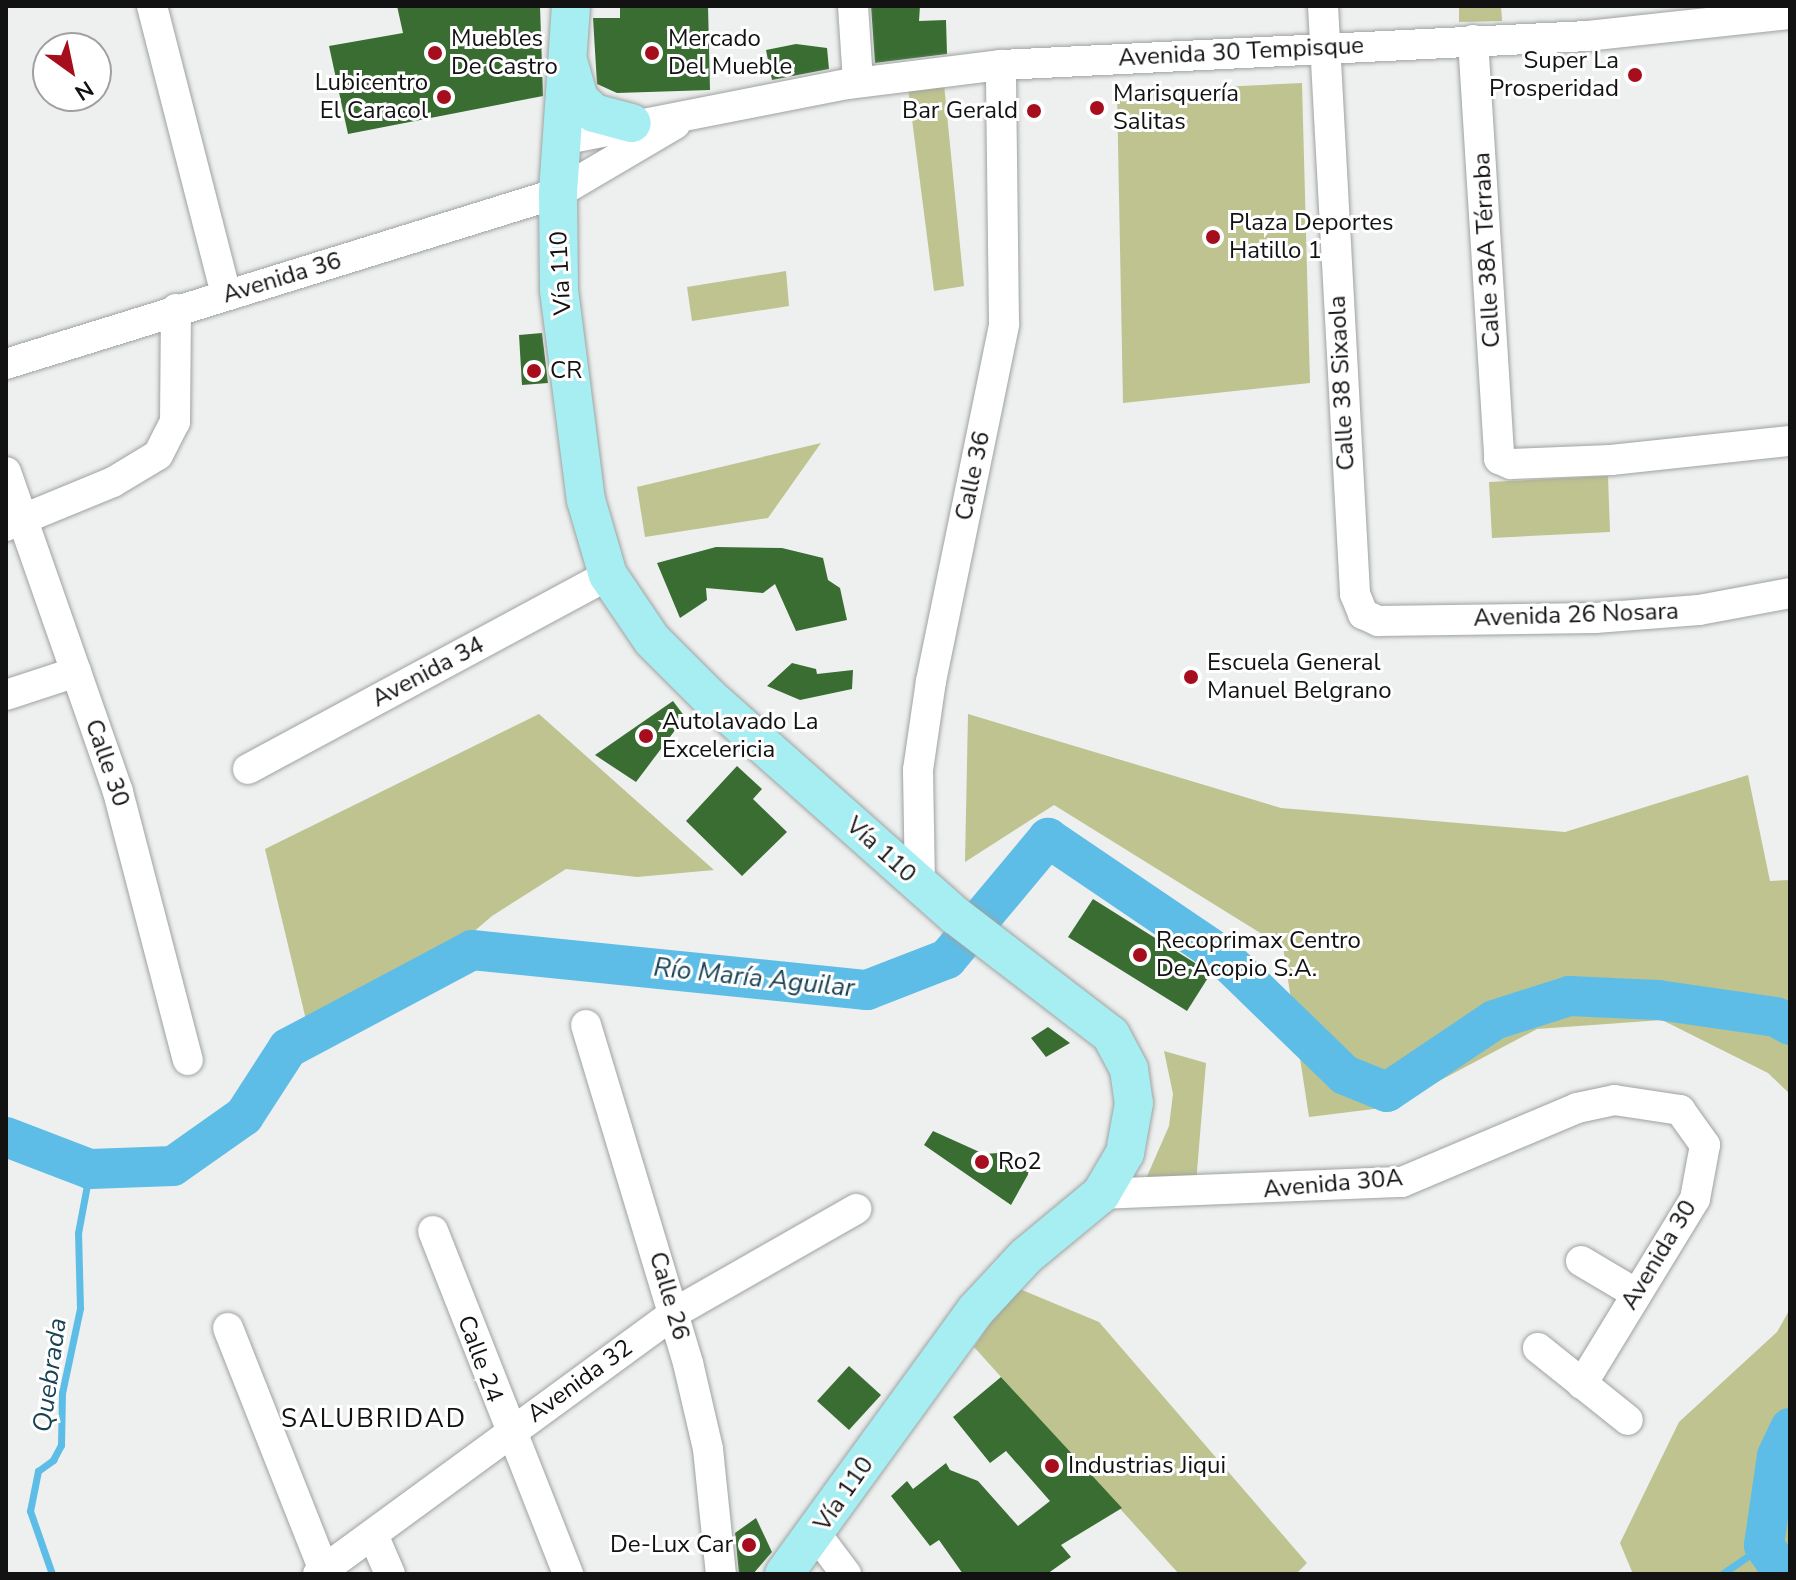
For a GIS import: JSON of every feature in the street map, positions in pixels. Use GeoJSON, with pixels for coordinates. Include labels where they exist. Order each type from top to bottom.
{"type":"FeatureCollection","features":[{"type":"Feature","properties":{"kind":"main road","name":"Vía 110"},"geometry":{"type":"LineString","coordinates":[[571,6],[558,193],[559,290],[586,500],[608,575],[652,640],[699,687],[956,916],[1111,1035],[1129,1069],[1134,1103],[1125,1153],[1101,1194],[1026,1256],[975,1311],[784,1574]]}},
{"type":"Feature","properties":{"kind":"main road"},"geometry":{"type":"LineString","coordinates":[[568,61],[579,99],[612,121],[632,123]]}},
{"type":"Feature","properties":{"kind":"street"},"geometry":{"type":"LineString","coordinates":[[152,6],[226,295]]}},
{"type":"Feature","properties":{"kind":"street"},"geometry":{"type":"LineString","coordinates":[[853,6],[858,82]]}},
{"type":"Feature","properties":{"kind":"street","name":"Calle 38 Sixaola"},"geometry":{"type":"LineString","coordinates":[[1323,6],[1353,565],[1355,594],[1363,614]]}},
{"type":"Feature","properties":{"kind":"street","name":"Avenida 30 Tempisque"},"geometry":{"type":"LineString","coordinates":[[562,140],[632,123],[695,115],[858,82],[1001,65],[1672,29],[1790,14]]}},
{"type":"Feature","properties":{"kind":"street","name":"Calle 38A Térraba"},"geometry":{"type":"LineString","coordinates":[[1473,40],[1499,459],[1511,464],[1611,460],[1790,441]]}},
{"type":"Feature","properties":{"kind":"street","name":"Calle 36"},"geometry":{"type":"LineString","coordinates":[[920,885],[918,770],[931,681],[1004,324],[1001,65]]}},
{"type":"Feature","properties":{"kind":"street","name":"Avenida 30 Tempisque"},"geometry":{"type":"LineString","coordinates":[[558,193],[695,115]]}},
{"type":"Feature","properties":{"kind":"street","name":"Avenida 36"},"geometry":{"type":"LineString","coordinates":[[6,364],[558,193]]}},
{"type":"Feature","properties":{"kind":"street"},"geometry":{"type":"LineString","coordinates":[[14,523],[113,482],[158,455],[175,422],[176,309]]}},
{"type":"Feature","properties":{"kind":"street","name":"Calle 30"},"geometry":{"type":"LineString","coordinates":[[6,472],[14,523],[76,672],[118,792],[188,1060]]}},
{"type":"Feature","properties":{"kind":"street","name":"Avenida 34"},"geometry":{"type":"LineString","coordinates":[[248,769],[608,575]]}},
{"type":"Feature","properties":{"kind":"street","name":"Avenida 26 Nosara"},"geometry":{"type":"LineString","coordinates":[[1363,614],[1378,621],[1595,618],[1699,610],[1790,593]]}},
{"type":"Feature","properties":{"kind":"street"},"geometry":{"type":"LineString","coordinates":[[6,695],[76,672]]}},
{"type":"Feature","properties":{"kind":"street","name":"Calle 26"},"geometry":{"type":"LineString","coordinates":[[586,1025],[674,1313],[708,1449],[721,1574]]}},
{"type":"Feature","properties":{"kind":"street","name":"Avenida 30A"},"geometry":{"type":"LineString","coordinates":[[1101,1194],[1402,1182],[1577,1108],[1614,1100],[1655,1103],[1691,1119]]}},
{"type":"Feature","properties":{"kind":"street","name":"Avenida 30"},"geometry":{"type":"LineString","coordinates":[[1582,1384],[1695,1199],[1704,1172],[1705,1145],[1691,1119]]}},
{"type":"Feature","properties":{"kind":"street","name":"Avenida 32"},"geometry":{"type":"LineString","coordinates":[[321,1572],[374,1537],[508,1432],[674,1313],[856,1209]]}},
{"type":"Feature","properties":{"kind":"street","name":"Calle 24"},"geometry":{"type":"LineString","coordinates":[[433,1231],[508,1432],[568,1574]]}},
{"type":"Feature","properties":{"kind":"street"},"geometry":{"type":"LineString","coordinates":[[1581,1261],[1635,1293]]}},
{"type":"Feature","properties":{"kind":"street"},"geometry":{"type":"LineString","coordinates":[[228,1328],[321,1572]]}},
{"type":"Feature","properties":{"kind":"street"},"geometry":{"type":"LineString","coordinates":[[1538,1348],[1628,1420]]}},
{"type":"Feature","properties":{"kind":"street"},"geometry":{"type":"LineString","coordinates":[[816,1534],[846,1574]]}},
{"type":"Feature","properties":{"kind":"street"},"geometry":{"type":"LineString","coordinates":[[374,1537],[390,1574]]}},
{"type":"Feature","properties":{"kind":"green space"},"geometry":{"type":"Polygon","coordinates":[[[1459,6],[1501,6],[1502,21],[1459,22],[1459,6]]]}},
{"type":"Feature","properties":{"kind":"green space","name":"Plaza Deportes Hatillo 1"},"geometry":{"type":"Polygon","coordinates":[[[1302,83],[1310,383],[1123,403],[1117,92],[1302,83]]]}},
{"type":"Feature","properties":{"kind":"green space"},"geometry":{"type":"Polygon","coordinates":[[[944,84],[964,286],[934,291],[908,88],[944,84]]]}},
{"type":"Feature","properties":{"kind":"green space"},"geometry":{"type":"Polygon","coordinates":[[[786,271],[789,306],[692,321],[687,287],[786,271]]]}},
{"type":"Feature","properties":{"kind":"green space"},"geometry":{"type":"Polygon","coordinates":[[[821,443],[768,518],[645,537],[637,487],[821,443]]]}},
{"type":"Feature","properties":{"kind":"green space"},"geometry":{"type":"Polygon","coordinates":[[[1608,476],[1610,532],[1492,538],[1489,482],[1608,476]]]}},
{"type":"Feature","properties":{"kind":"green space"},"geometry":{"type":"Polygon","coordinates":[[[539,714],[714,870],[637,877],[566,869],[492,916],[458,945],[307,1024],[265,849],[539,714]]]}},
{"type":"Feature","properties":{"kind":"green space"},"geometry":{"type":"Polygon","coordinates":[[[968,714],[1281,808],[1565,832],[1748,775],[1770,881],[1790,880],[1790,1094],[1768,1073],[1662,1020],[1537,1029],[1390,1107],[1309,1117],[1283,947],[1054,805],[965,862],[968,714]]]}},
{"type":"Feature","properties":{"kind":"green space"},"geometry":{"type":"Polygon","coordinates":[[[1164,1051],[1206,1063],[1196,1183],[1145,1181],[1169,1126],[1173,1094],[1164,1051]]]}},
{"type":"Feature","properties":{"kind":"green space"},"geometry":{"type":"Polygon","coordinates":[[[1015,1287],[1099,1322],[1307,1563],[1296,1574],[1179,1574],[974,1347],[1015,1287]]]}},
{"type":"Feature","properties":{"kind":"green space"},"geometry":{"type":"Polygon","coordinates":[[[1790,1309],[1790,1574],[1633,1574],[1620,1543],[1679,1422],[1777,1332],[1790,1309]]]}},
{"type":"Feature","properties":{"kind":"building"},"geometry":{"type":"Polygon","coordinates":[[[397,6],[540,6],[543,96],[348,134],[329,46],[403,33],[397,6]]]}},
{"type":"Feature","properties":{"kind":"building","name":"Mercado Del Mueble"},"geometry":{"type":"Polygon","coordinates":[[[620,6],[708,6],[710,90],[617,93],[597,84],[593,18],[620,18],[620,6]]]}},
{"type":"Feature","properties":{"kind":"building"},"geometry":{"type":"Polygon","coordinates":[[[871,6],[920,6],[919,21],[946,20],[947,54],[875,63],[871,6]]]}},
{"type":"Feature","properties":{"kind":"building"},"geometry":{"type":"Polygon","coordinates":[[[796,44],[827,48],[829,69],[772,80],[766,50],[796,44]]]}},
{"type":"Feature","properties":{"kind":"building"},"geometry":{"type":"Polygon","coordinates":[[[542,333],[548,383],[522,385],[519,335],[542,333]]]}},
{"type":"Feature","properties":{"kind":"building"},"geometry":{"type":"Polygon","coordinates":[[[716,547],[782,548],[823,558],[828,580],[840,588],[847,620],[796,631],[775,584],[763,593],[706,588],[707,600],[680,618],[657,563],[716,547]]]}},
{"type":"Feature","properties":{"kind":"building"},"geometry":{"type":"Polygon","coordinates":[[[792,663],[816,669],[817,674],[853,670],[852,689],[800,700],[767,686],[792,663]]]}},
{"type":"Feature","properties":{"kind":"building","name":"Autolavado La Excelericia"},"geometry":{"type":"Polygon","coordinates":[[[673,701],[685,717],[636,782],[595,755],[673,701]]]}},
{"type":"Feature","properties":{"kind":"building"},"geometry":{"type":"Polygon","coordinates":[[[737,766],[762,789],[753,799],[787,832],[742,876],[686,821],[737,766]]]}},
{"type":"Feature","properties":{"kind":"building","name":"Recoprimax Centro De Acopio S.A."},"geometry":{"type":"Polygon","coordinates":[[[1093,899],[1211,973],[1187,1011],[1068,937],[1093,899]]]}},
{"type":"Feature","properties":{"kind":"building"},"geometry":{"type":"Polygon","coordinates":[[[1048,1027],[1070,1043],[1046,1057],[1031,1038],[1048,1027]]]}},
{"type":"Feature","properties":{"kind":"building","name":"Ro2"},"geometry":{"type":"Polygon","coordinates":[[[933,1131],[984,1154],[998,1153],[1030,1171],[1011,1205],[924,1145],[933,1131]]]}},
{"type":"Feature","properties":{"kind":"building"},"geometry":{"type":"Polygon","coordinates":[[[849,1366],[881,1395],[849,1430],[817,1401],[849,1366]]]}},
{"type":"Feature","properties":{"kind":"building","name":"Industrias Jiqui"},"geometry":{"type":"Polygon","coordinates":[[[1001,1377],[1122,1508],[1061,1545],[1071,1557],[1047,1574],[963,1574],[939,1540],[930,1546],[891,1496],[907,1481],[913,1489],[946,1463],[950,1470],[978,1481],[1018,1526],[1050,1501],[1006,1451],[990,1463],[953,1417],[1001,1377]]]}},
{"type":"Feature","properties":{"kind":"building","name":"De-Lux Car"},"geometry":{"type":"Polygon","coordinates":[[[756,1518],[772,1552],[753,1574],[739,1574],[735,1533],[756,1518]]]}},
{"type":"Feature","properties":{"kind":"waterway","name":"Río María Aguilar"},"geometry":{"type":"LineString","coordinates":[[6,1137],[90,1169],[173,1166],[244,1116],[288,1048],[472,950],[867,990],[947,959],[1048,838],[1222,956],[1345,1075],[1387,1092],[1494,1020],[1569,996],[1658,1000],[1776,1017],[1790,1025]]}},
{"type":"Feature","properties":{"kind":"waterway","name":"Quebrada"},"geometry":{"type":"LineString","coordinates":[[52,1574],[30,1511],[38,1471],[53,1460],[61,1445],[62,1393],[80,1308],[78,1233],[90,1169]]}},
{"type":"Feature","properties":{"kind":"waterway","name":"Río María Aguilar"},"geometry":{"type":"LineString","coordinates":[[1784,1574],[1764,1545],[1777,1456],[1790,1428]]}},
{"type":"Feature","properties":{"kind":"waterway"},"geometry":{"type":"LineString","coordinates":[[1722,1574],[1764,1545]]}},
{"type":"Feature","properties":{"kind":"place","name":"Muebles De Castro"},"geometry":{"type":"Point","coordinates":[435,53]}},
{"type":"Feature","properties":{"kind":"place","name":"Mercado Del Mueble"},"geometry":{"type":"Point","coordinates":[652,53]}},
{"type":"Feature","properties":{"kind":"place","name":"Super La Prosperidad"},"geometry":{"type":"Point","coordinates":[1635,75]}},
{"type":"Feature","properties":{"kind":"place","name":"Lubicentro El Caracol"},"geometry":{"type":"Point","coordinates":[444,97]}},
{"type":"Feature","properties":{"kind":"place","name":"Marisquería Salitas"},"geometry":{"type":"Point","coordinates":[1097,108]}},
{"type":"Feature","properties":{"kind":"place","name":"Bar Gerald"},"geometry":{"type":"Point","coordinates":[1034,111]}},
{"type":"Feature","properties":{"kind":"place","name":"Plaza Deportes Hatillo 1"},"geometry":{"type":"Point","coordinates":[1213,237]}},
{"type":"Feature","properties":{"kind":"place","name":"CR"},"geometry":{"type":"Point","coordinates":[534,371]}},
{"type":"Feature","properties":{"kind":"place","name":"Escuela General Manuel Belgrano"},"geometry":{"type":"Point","coordinates":[1191,677]}},
{"type":"Feature","properties":{"kind":"place","name":"Autolavado La Excelericia"},"geometry":{"type":"Point","coordinates":[646,736]}},
{"type":"Feature","properties":{"kind":"place","name":"Recoprimax Centro De Acopio S.A."},"geometry":{"type":"Point","coordinates":[1140,955]}},
{"type":"Feature","properties":{"kind":"place","name":"Ro2"},"geometry":{"type":"Point","coordinates":[982,1162]}},
{"type":"Feature","properties":{"kind":"place","name":"Industrias Jiqui"},"geometry":{"type":"Point","coordinates":[1052,1466]}},
{"type":"Feature","properties":{"kind":"place","name":"De-Lux Car"},"geometry":{"type":"Point","coordinates":[749,1545]}},
{"type":"Feature","properties":{"kind":"district","name":"SALUBRIDAD"},"geometry":{"type":"Point","coordinates":[374,1419]}}]}
